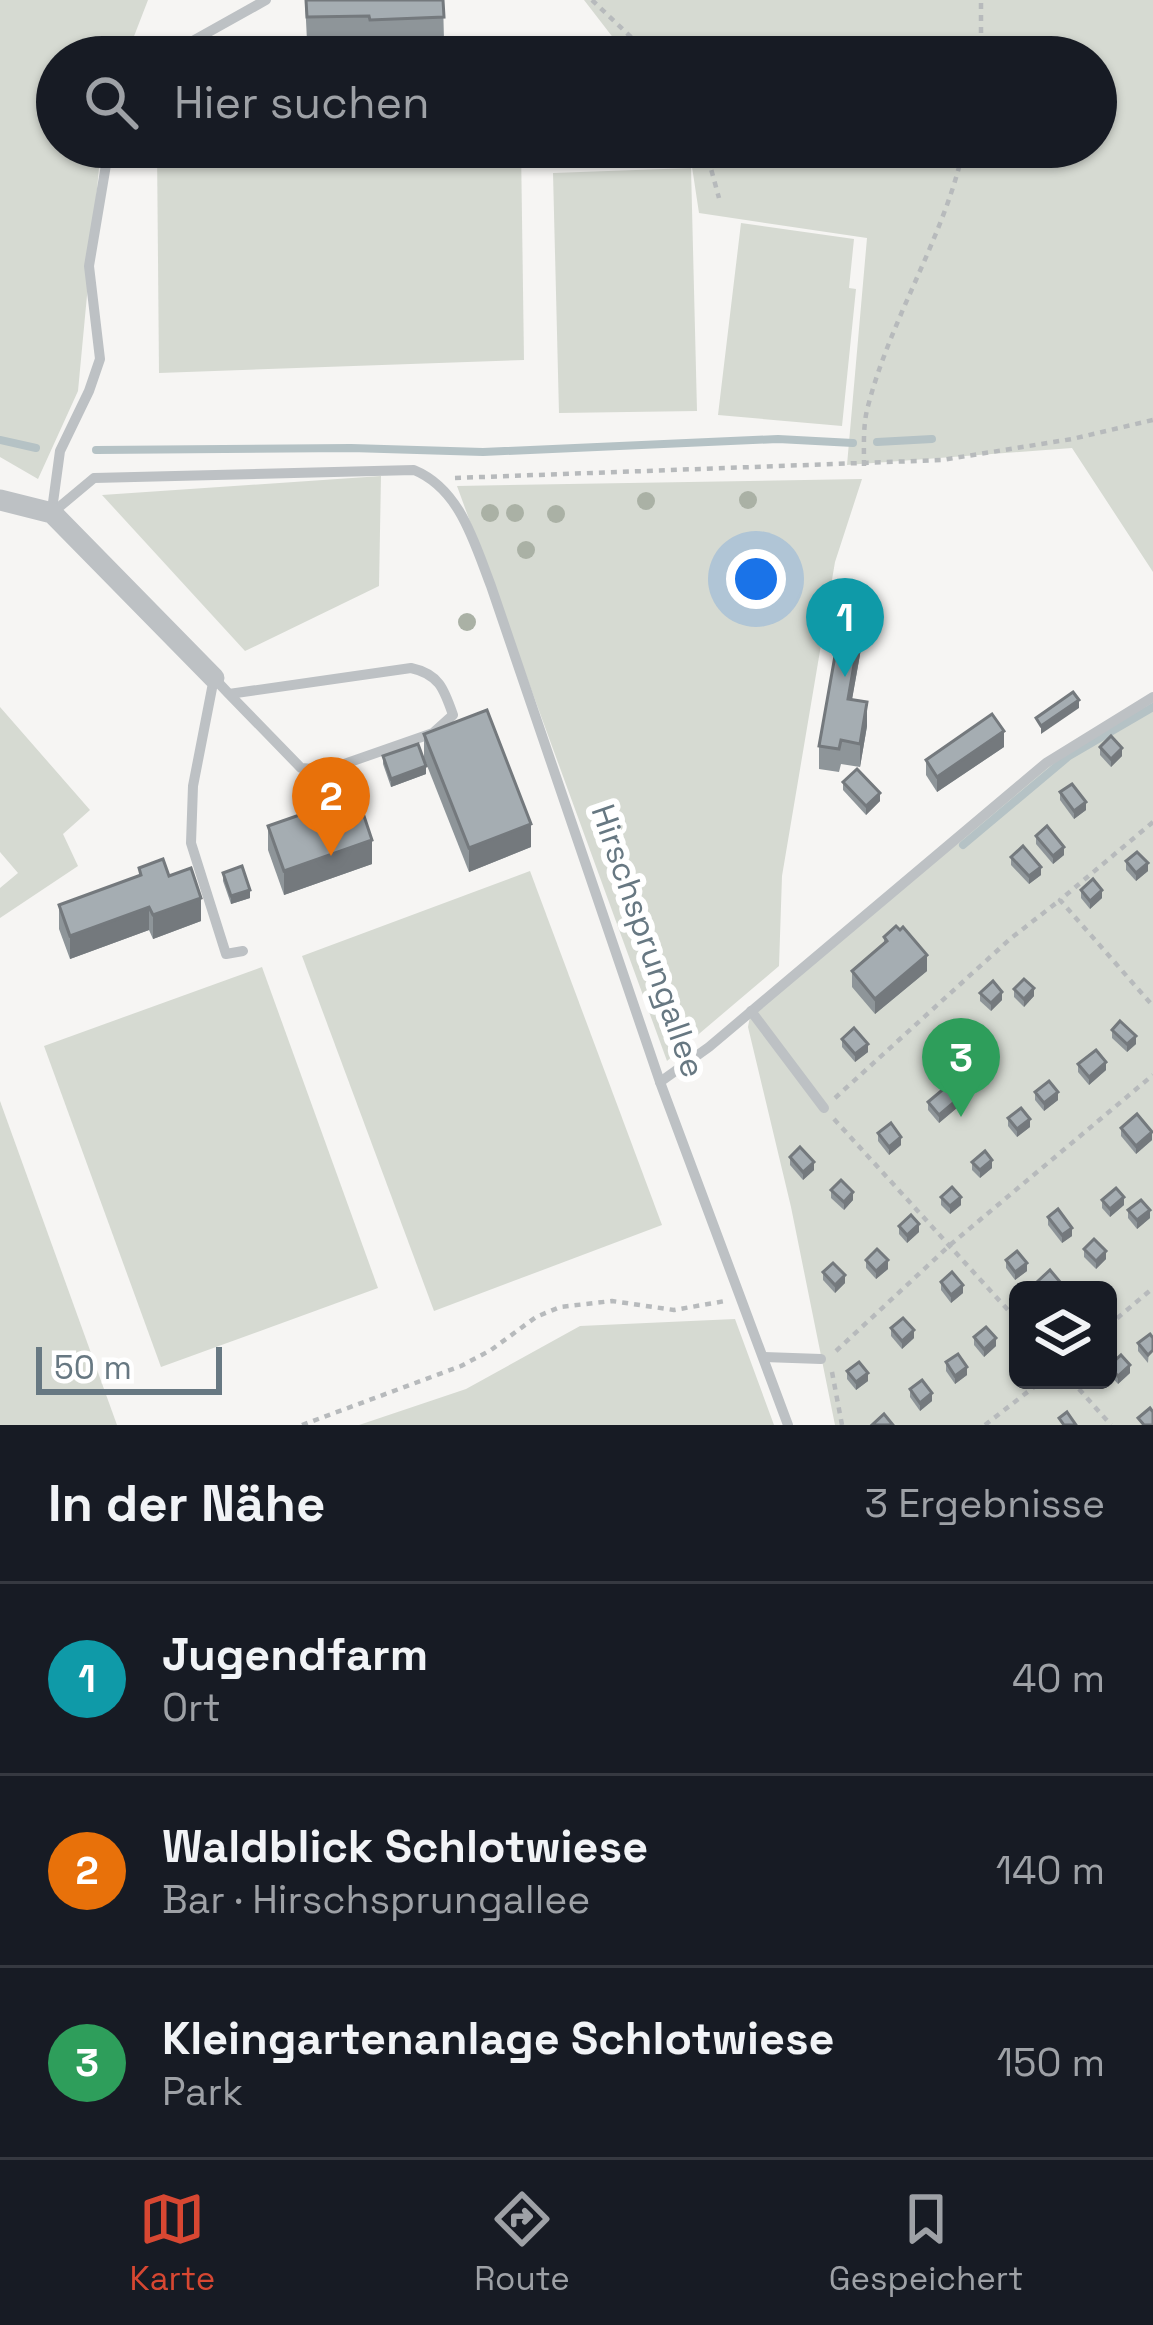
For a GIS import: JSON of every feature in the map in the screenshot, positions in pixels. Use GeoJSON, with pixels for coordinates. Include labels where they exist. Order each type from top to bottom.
{"type":"FeatureCollection","features":[{"type":"Feature","properties":{"kind":"street"},"geometry":{"type":"LineString","coordinates":[[0,500],[52,513],[222,686]]}},
{"type":"Feature","properties":{"kind":"lane"},"geometry":{"type":"LineString","coordinates":[[202,36],[266,0]]}},
{"type":"Feature","properties":{"kind":"lane"},"geometry":{"type":"LineString","coordinates":[[52,513],[60,451],[100,359],[89,266],[105,168]]}},
{"type":"Feature","properties":{"kind":"lane"},"geometry":{"type":"LineString","coordinates":[[52,513],[94,478],[414,470],[438,483]]}},
{"type":"Feature","properties":{"kind":"lane","name":"Hirschsprungallee"},"geometry":{"type":"LineString","coordinates":[[438,483],[466,522],[491,586],[660,1082],[788,1425]]}},
{"type":"Feature","properties":{"kind":"lane"},"geometry":{"type":"LineString","coordinates":[[411,668],[429,671],[442,684],[453,715],[433,733],[326,770],[301,768],[222,686],[411,668]]}},
{"type":"Feature","properties":{"kind":"lane"},"geometry":{"type":"LineString","coordinates":[[222,686],[193,786],[191,843],[226,953],[243,951]]}},
{"type":"Feature","properties":{"kind":"lane"},"geometry":{"type":"LineString","coordinates":[[660,1082],[1046,763],[1153,697]]}},
{"type":"Feature","properties":{"kind":"lane"},"geometry":{"type":"LineString","coordinates":[[751,1011],[824,1108]]}},
{"type":"Feature","properties":{"kind":"lane"},"geometry":{"type":"LineString","coordinates":[[764,1357],[825,1358]]}},
{"type":"Feature","properties":{"kind":"path"},"geometry":{"type":"LineString","coordinates":[[592,0],[630,36]]}},
{"type":"Feature","properties":{"kind":"path"},"geometry":{"type":"LineString","coordinates":[[981,36],[982,0]]}},
{"type":"Feature","properties":{"kind":"path"},"geometry":{"type":"LineString","coordinates":[[711,168],[719,198]]}},
{"type":"Feature","properties":{"kind":"path"},"geometry":{"type":"LineString","coordinates":[[864,466],[866,414],[897,316],[953,198],[959,168]]}},
{"type":"Feature","properties":{"kind":"path"},"geometry":{"type":"LineString","coordinates":[[438,483],[467,475],[864,466],[998,452],[1153,420]]}},
{"type":"Feature","properties":{"kind":"path"},"geometry":{"type":"LineString","coordinates":[[1009,1312],[824,1108],[1010,938],[1153,822]]}},
{"type":"Feature","properties":{"kind":"path"},"geometry":{"type":"LineString","coordinates":[[1060,900],[1153,1006]]}},
{"type":"Feature","properties":{"kind":"path"},"geometry":{"type":"LineString","coordinates":[[842,1425],[825,1358],[1153,1075]]}},
{"type":"Feature","properties":{"kind":"path"},"geometry":{"type":"LineString","coordinates":[[1117,1318],[1153,1288]]}},
{"type":"Feature","properties":{"kind":"path"},"geometry":{"type":"LineString","coordinates":[[302,1425],[461,1366],[491,1351],[536,1317],[560,1307],[612,1301],[674,1310],[742,1297]]}},
{"type":"Feature","properties":{"kind":"path"},"geometry":{"type":"LineString","coordinates":[[985,1425],[1031,1389]]}},
{"type":"Feature","properties":{"kind":"path"},"geometry":{"type":"LineString","coordinates":[[1079,1389],[1111,1425]]}},
{"type":"Feature","properties":{"kind":"shaded area"},"geometry":{"type":"Polygon","coordinates":[[[0,0],[148,0],[134,36],[36,36],[36,168],[99,168],[78,391],[38,479],[0,457],[0,0]]]}},
{"type":"Feature","properties":{"kind":"shaded area"},"geometry":{"type":"Polygon","coordinates":[[[584,0],[1153,0],[1153,572],[1072,448],[847,465],[867,238],[699,213],[692,168],[1117,168],[1117,36],[612,36],[584,0]]]}},
{"type":"Feature","properties":{"kind":"shaded area"},"geometry":{"type":"Polygon","coordinates":[[[157,168],[521,168],[524,360],[159,373],[157,168]]]}},
{"type":"Feature","properties":{"kind":"shaded area"},"geometry":{"type":"Polygon","coordinates":[[[691,168],[697,411],[559,413],[553,173],[691,168]]]}},
{"type":"Feature","properties":{"kind":"shaded area"},"geometry":{"type":"Polygon","coordinates":[[[741,223],[854,239],[849,288],[856,289],[842,426],[718,415],[741,223]]]}},
{"type":"Feature","properties":{"kind":"shaded area"},"geometry":{"type":"Polygon","coordinates":[[[381,476],[379,586],[245,651],[102,495],[381,476]]]}},
{"type":"Feature","properties":{"kind":"shaded area"},"geometry":{"type":"Polygon","coordinates":[[[862,479],[835,562],[782,876],[779,966],[667,1061],[457,486],[862,479]]]}},
{"type":"Feature","properties":{"kind":"shaded area"},"geometry":{"type":"Polygon","coordinates":[[[1153,704],[1153,1425],[835,1425],[748,1027],[751,1011],[1064,750],[1153,704]]]}},
{"type":"Feature","properties":{"kind":"shaded area"},"geometry":{"type":"Polygon","coordinates":[[[0,707],[90,810],[63,834],[78,866],[0,918],[0,888],[18,873],[0,852],[0,707]]]}},
{"type":"Feature","properties":{"kind":"shaded area"},"geometry":{"type":"Polygon","coordinates":[[[530,871],[662,1225],[434,1311],[302,956],[530,871]]]}},
{"type":"Feature","properties":{"kind":"shaded area"},"geometry":{"type":"Polygon","coordinates":[[[262,967],[378,1288],[161,1367],[44,1046],[262,967]]]}},
{"type":"Feature","properties":{"kind":"shaded area"},"geometry":{"type":"Polygon","coordinates":[[[0,1101],[117,1425],[0,1425],[0,1101]]]}},
{"type":"Feature","properties":{"kind":"shaded area"},"geometry":{"type":"Polygon","coordinates":[[[735,1319],[774,1425],[359,1425],[466,1389],[580,1326],[735,1319]]]}},
{"type":"Feature","properties":{"kind":"building"},"geometry":{"type":"Polygon","coordinates":[[[306,0],[443,0],[444,17],[307,17],[306,0]]]}},
{"type":"Feature","properties":{"kind":"building"},"geometry":{"type":"Polygon","coordinates":[[[844,605],[864,608],[848,699],[867,702],[860,744],[841,740],[839,749],[819,746],[844,605]]]}},
{"type":"Feature","properties":{"kind":"building"},"geometry":{"type":"Polygon","coordinates":[[[1073,692],[1079,700],[1041,726],[1036,718],[1073,692]]]}},
{"type":"Feature","properties":{"kind":"building"},"geometry":{"type":"Polygon","coordinates":[[[487,710],[531,824],[469,848],[424,734],[487,710]]]}},
{"type":"Feature","properties":{"kind":"building"},"geometry":{"type":"Polygon","coordinates":[[[992,714],[1004,731],[937,777],[926,760],[992,714]]]}},
{"type":"Feature","properties":{"kind":"building"},"geometry":{"type":"Polygon","coordinates":[[[1111,736],[1122,748],[1111,759],[1100,747],[1111,736]]]}},
{"type":"Feature","properties":{"kind":"building"},"geometry":{"type":"Polygon","coordinates":[[[418,744],[426,766],[391,779],[383,756],[418,744]]]}},
{"type":"Feature","properties":{"kind":"building"},"geometry":{"type":"Polygon","coordinates":[[[857,769],[880,793],[866,806],[843,782],[857,769]]]}},
{"type":"Feature","properties":{"kind":"building"},"geometry":{"type":"Polygon","coordinates":[[[1072,784],[1086,802],[1074,811],[1060,792],[1072,784]]]}},
{"type":"Feature","properties":{"kind":"building"},"geometry":{"type":"Polygon","coordinates":[[[357,795],[372,840],[284,871],[268,826],[357,795]]]}},
{"type":"Feature","properties":{"kind":"building"},"geometry":{"type":"Polygon","coordinates":[[[1047,826],[1064,847],[1053,856],[1036,836],[1047,826]]]}},
{"type":"Feature","properties":{"kind":"building"},"geometry":{"type":"Polygon","coordinates":[[[1023,846],[1041,867],[1029,876],[1011,857],[1023,846]]]}},
{"type":"Feature","properties":{"kind":"building"},"geometry":{"type":"Polygon","coordinates":[[[1137,852],[1148,863],[1136,873],[1126,861],[1137,852]]]}},
{"type":"Feature","properties":{"kind":"building"},"geometry":{"type":"Polygon","coordinates":[[[163,859],[169,876],[191,868],[201,898],[153,915],[149,907],[70,936],[59,905],[141,875],[139,868],[163,859]]]}},
{"type":"Feature","properties":{"kind":"building"},"geometry":{"type":"Polygon","coordinates":[[[242,866],[250,890],[231,896],[223,873],[242,866]]]}},
{"type":"Feature","properties":{"kind":"building"},"geometry":{"type":"Polygon","coordinates":[[[1093,879],[1102,890],[1090,901],[1081,890],[1093,879]]]}},
{"type":"Feature","properties":{"kind":"building"},"geometry":{"type":"Polygon","coordinates":[[[896,926],[903,927],[927,955],[875,999],[852,971],[887,941],[884,937],[896,926]]]}},
{"type":"Feature","properties":{"kind":"building"},"geometry":{"type":"Polygon","coordinates":[[[1024,979],[1034,988],[1024,999],[1014,989],[1024,979]]]}},
{"type":"Feature","properties":{"kind":"building"},"geometry":{"type":"Polygon","coordinates":[[[993,981],[1002,992],[991,1003],[980,993],[993,981]]]}},
{"type":"Feature","properties":{"kind":"building"},"geometry":{"type":"Polygon","coordinates":[[[1120,1021],[1136,1036],[1127,1044],[1112,1030],[1120,1021]]]}},
{"type":"Feature","properties":{"kind":"building"},"geometry":{"type":"Polygon","coordinates":[[[854,1028],[868,1044],[855,1054],[842,1039],[854,1028]]]}},
{"type":"Feature","properties":{"kind":"building"},"geometry":{"type":"Polygon","coordinates":[[[1096,1050],[1106,1062],[1089,1077],[1078,1064],[1096,1050]]]}},
{"type":"Feature","properties":{"kind":"building"},"geometry":{"type":"Polygon","coordinates":[[[980,1054],[990,1065],[979,1076],[968,1064],[980,1054]]]}},
{"type":"Feature","properties":{"kind":"building"},"geometry":{"type":"Polygon","coordinates":[[[1049,1081],[1058,1092],[1044,1103],[1035,1092],[1049,1081]]]}},
{"type":"Feature","properties":{"kind":"building"},"geometry":{"type":"Polygon","coordinates":[[[947,1086],[958,1099],[939,1115],[928,1102],[947,1086]]]}},
{"type":"Feature","properties":{"kind":"building"},"geometry":{"type":"Polygon","coordinates":[[[1021,1108],[1030,1119],[1017,1129],[1008,1118],[1021,1108]]]}},
{"type":"Feature","properties":{"kind":"building"},"geometry":{"type":"Polygon","coordinates":[[[1137,1114],[1152,1132],[1136,1146],[1121,1128],[1137,1114]]]}},
{"type":"Feature","properties":{"kind":"building"},"geometry":{"type":"Polygon","coordinates":[[[891,1123],[901,1137],[889,1147],[878,1133],[891,1123]]]}},
{"type":"Feature","properties":{"kind":"building"},"geometry":{"type":"Polygon","coordinates":[[[800,1147],[814,1162],[803,1172],[790,1157],[800,1147]]]}},
{"type":"Feature","properties":{"kind":"building"},"geometry":{"type":"Polygon","coordinates":[[[985,1151],[992,1160],[980,1170],[972,1162],[985,1151]]]}},
{"type":"Feature","properties":{"kind":"building"},"geometry":{"type":"Polygon","coordinates":[[[841,1180],[853,1192],[844,1202],[831,1190],[841,1180]]]}},
{"type":"Feature","properties":{"kind":"building"},"geometry":{"type":"Polygon","coordinates":[[[952,1187],[961,1197],[950,1206],[941,1197],[952,1187]]]}},
{"type":"Feature","properties":{"kind":"building"},"geometry":{"type":"Polygon","coordinates":[[[1116,1188],[1124,1197],[1110,1209],[1102,1200],[1116,1188]]]}},
{"type":"Feature","properties":{"kind":"building"},"geometry":{"type":"Polygon","coordinates":[[[1141,1200],[1150,1210],[1137,1220],[1128,1210],[1141,1200]]]}},
{"type":"Feature","properties":{"kind":"building"},"geometry":{"type":"Polygon","coordinates":[[[1058,1209],[1072,1228],[1062,1235],[1048,1217],[1058,1209]]]}},
{"type":"Feature","properties":{"kind":"building"},"geometry":{"type":"Polygon","coordinates":[[[911,1215],[919,1224],[907,1235],[899,1226],[911,1215]]]}},
{"type":"Feature","properties":{"kind":"building"},"geometry":{"type":"Polygon","coordinates":[[[1094,1239],[1106,1251],[1096,1261],[1084,1249],[1094,1239]]]}},
{"type":"Feature","properties":{"kind":"building"},"geometry":{"type":"Polygon","coordinates":[[[877,1249],[888,1260],[876,1271],[866,1260],[877,1249]]]}},
{"type":"Feature","properties":{"kind":"building"},"geometry":{"type":"Polygon","coordinates":[[[1017,1251],[1027,1263],[1015,1272],[1006,1260],[1017,1251]]]}},
{"type":"Feature","properties":{"kind":"building"},"geometry":{"type":"Polygon","coordinates":[[[833,1263],[845,1275],[835,1285],[823,1272],[833,1263]]]}},
{"type":"Feature","properties":{"kind":"building"},"geometry":{"type":"Polygon","coordinates":[[[1050,1270],[1059,1281],[1038,1281],[1050,1270]]]}},
{"type":"Feature","properties":{"kind":"building"},"geometry":{"type":"Polygon","coordinates":[[[952,1272],[963,1285],[951,1295],[941,1282],[952,1272]]]}},
{"type":"Feature","properties":{"kind":"building"},"geometry":{"type":"Polygon","coordinates":[[[903,1318],[914,1330],[902,1341],[891,1328],[903,1318]]]}},
{"type":"Feature","properties":{"kind":"building"},"geometry":{"type":"Polygon","coordinates":[[[986,1327],[996,1338],[984,1349],[974,1337],[986,1327]]]}},
{"type":"Feature","properties":{"kind":"building"},"geometry":{"type":"Polygon","coordinates":[[[1150,1334],[1153,1350],[1148,1355],[1138,1343],[1150,1334]]]}},
{"type":"Feature","properties":{"kind":"building"},"geometry":{"type":"Polygon","coordinates":[[[958,1354],[967,1367],[955,1376],[946,1362],[958,1354]]]}},
{"type":"Feature","properties":{"kind":"building"},"geometry":{"type":"Polygon","coordinates":[[[1121,1355],[1130,1365],[1118,1376],[1117,1375],[1121,1355]]]}},
{"type":"Feature","properties":{"kind":"building"},"geometry":{"type":"Polygon","coordinates":[[[859,1362],[868,1373],[856,1382],[847,1371],[859,1362]]]}},
{"type":"Feature","properties":{"kind":"building"},"geometry":{"type":"Polygon","coordinates":[[[922,1380],[932,1393],[920,1403],[910,1389],[922,1380]]]}},
{"type":"Feature","properties":{"kind":"building"},"geometry":{"type":"Polygon","coordinates":[[[1150,1408],[1153,1425],[1144,1425],[1138,1418],[1150,1408]]]}},
{"type":"Feature","properties":{"kind":"building"},"geometry":{"type":"Polygon","coordinates":[[[1067,1412],[1076,1425],[1064,1425],[1059,1418],[1067,1412]]]}},
{"type":"Feature","properties":{"kind":"building"},"geometry":{"type":"Polygon","coordinates":[[[884,1414],[893,1425],[872,1425],[884,1414]]]}},
{"type":"Feature","properties":{"kind":"waterway"},"geometry":{"type":"LineString","coordinates":[[96,450],[483,452],[778,439],[853,443]]}},
{"type":"Feature","properties":{"kind":"waterway"},"geometry":{"type":"LineString","coordinates":[[877,442],[932,439]]}},
{"type":"Feature","properties":{"kind":"waterway"},"geometry":{"type":"LineString","coordinates":[[0,440],[36,448]]}},
{"type":"Feature","properties":{"kind":"waterway"},"geometry":{"type":"LineString","coordinates":[[963,845],[1069,756],[1153,707]]}},
{"type":"Feature","properties":{"kind":"place","name":"Jugendfarm"},"geometry":{"type":"Point","coordinates":[845,677]}},
{"type":"Feature","properties":{"kind":"place","name":"Waldblick Schlotwiese"},"geometry":{"type":"Point","coordinates":[331,856]}},
{"type":"Feature","properties":{"kind":"place","name":"Kleingartenanlage Schlotwiese"},"geometry":{"type":"Point","coordinates":[961,1117]}}]}
